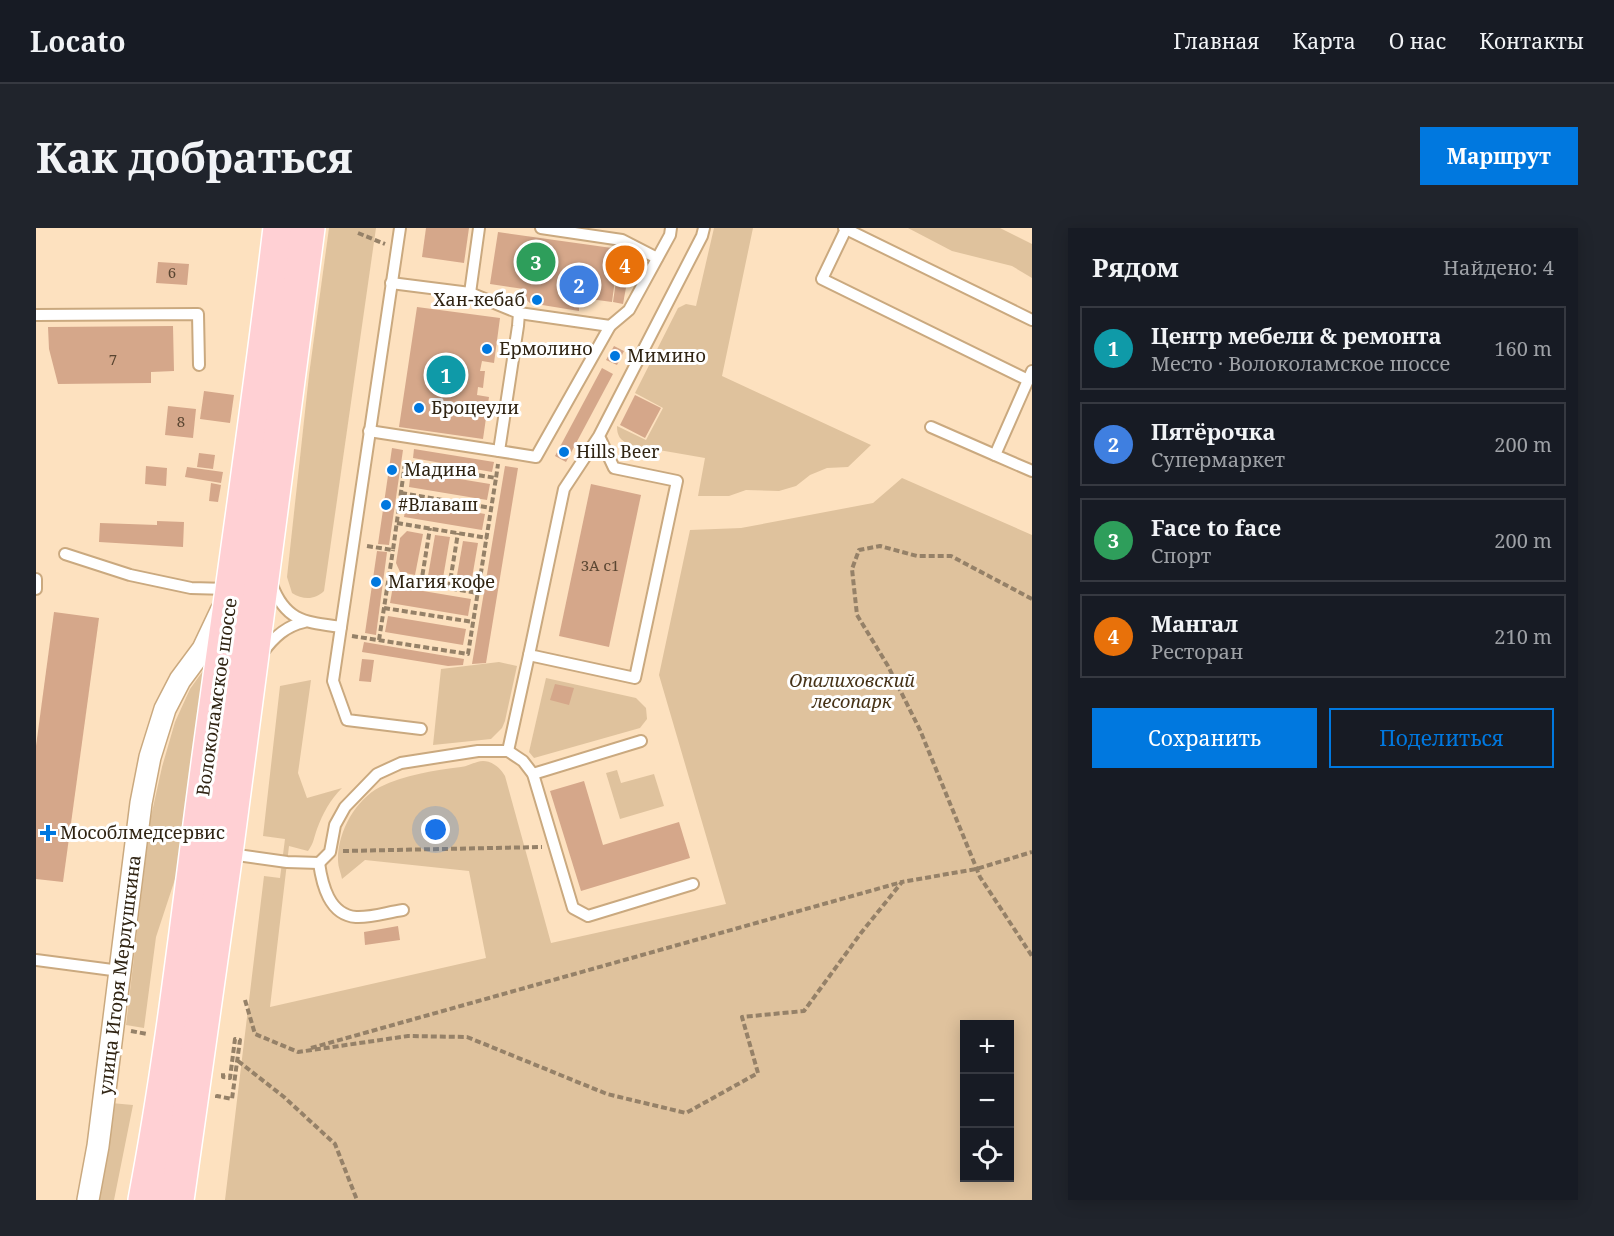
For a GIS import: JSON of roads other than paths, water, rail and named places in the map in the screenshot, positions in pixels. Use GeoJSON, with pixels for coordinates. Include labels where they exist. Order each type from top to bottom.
{"type":"FeatureCollection","features":[{"type":"Feature","properties":{"kind":"main road","name":"Волоколамское шоссе"},"geometry":{"type":"LineString","coordinates":[[145,1200],[169,1054],[260,395],[280,228]]}},
{"type":"Feature","properties":{"kind":"main road","name":"Волоколамское шоссе"},"geometry":{"type":"LineString","coordinates":[[177,1200],[249,685],[308,228]]}},
{"type":"Feature","properties":{"kind":"street","name":"улица Игоря Мерлушкина"},"geometry":{"type":"LineString","coordinates":[[88,1200],[98,1146],[141,803],[150,757],[165,709],[180,680],[203,649],[232,590]]}},
{"type":"Feature","properties":{"kind":"lane"},"geometry":{"type":"LineString","coordinates":[[400,228],[333,681],[347,720],[421,729]]}},
{"type":"Feature","properties":{"kind":"lane"},"geometry":{"type":"LineString","coordinates":[[470,293],[479,228]]}},
{"type":"Feature","properties":{"kind":"lane"},"geometry":{"type":"LineString","coordinates":[[541,228],[622,240],[657,258]]}},
{"type":"Feature","properties":{"kind":"lane"},"geometry":{"type":"LineString","coordinates":[[369,431],[536,457],[610,326],[629,310],[670,235],[671,228]]}},
{"type":"Feature","properties":{"kind":"lane"},"geometry":{"type":"LineString","coordinates":[[508,751],[564,489],[599,436],[702,236],[704,228]]}},
{"type":"Feature","properties":{"kind":"lane"},"geometry":{"type":"LineString","coordinates":[[995,455],[1030,376],[822,279],[845,228],[1032,320]]}},
{"type":"Feature","properties":{"kind":"lane"},"geometry":{"type":"LineString","coordinates":[[392,283],[470,293],[519,313],[610,326]]}},
{"type":"Feature","properties":{"kind":"lane"},"geometry":{"type":"LineString","coordinates":[[499,451],[519,313]]}},
{"type":"Feature","properties":{"kind":"lane"},"geometry":{"type":"LineString","coordinates":[[36,315],[198,314],[199,366]]}},
{"type":"Feature","properties":{"kind":"lane"},"geometry":{"type":"LineString","coordinates":[[931,427],[1032,471]]}},
{"type":"Feature","properties":{"kind":"lane"},"geometry":{"type":"LineString","coordinates":[[529,655],[635,678],[677,481],[614,468],[599,436]]}},
{"type":"Feature","properties":{"kind":"lane"},"geometry":{"type":"LineString","coordinates":[[267,547],[272,584],[277,599],[286,610],[304,622],[340,631]]}},
{"type":"Feature","properties":{"kind":"lane"},"geometry":{"type":"LineString","coordinates":[[65,554],[130,575],[191,588],[232,590]]}},
{"type":"Feature","properties":{"kind":"lane"},"geometry":{"type":"LineString","coordinates":[[36,579],[36,589]]}},
{"type":"Feature","properties":{"kind":"lane"},"geometry":{"type":"LineString","coordinates":[[249,685],[258,660],[273,639],[283,631],[304,622]]}},
{"type":"Feature","properties":{"kind":"lane"},"geometry":{"type":"LineString","coordinates":[[533,774],[641,741]]}},
{"type":"Feature","properties":{"kind":"lane"},"geometry":{"type":"LineString","coordinates":[[226,854],[287,862],[319,863],[330,852],[335,825],[345,807],[377,774],[401,763],[478,751],[508,751],[523,761],[533,774],[573,908],[588,916],[693,884]]}},
{"type":"Feature","properties":{"kind":"lane"},"geometry":{"type":"LineString","coordinates":[[319,863],[322,886],[338,909],[356,917],[403,910]]}},
{"type":"Feature","properties":{"kind":"lane"},"geometry":{"type":"LineString","coordinates":[[36,960],[120,971]]}},
{"type":"Feature","properties":{"kind":"place","name":"Face to face"},"geometry":{"type":"Point","coordinates":[536,262]}},
{"type":"Feature","properties":{"kind":"place","name":"Мангал"},"geometry":{"type":"Point","coordinates":[625,265]}},
{"type":"Feature","properties":{"kind":"place","name":"Пятёрочка"},"geometry":{"type":"Point","coordinates":[579,285]}},
{"type":"Feature","properties":{"kind":"place","name":"Хан-кебаб"},"geometry":{"type":"Point","coordinates":[537,300]}},
{"type":"Feature","properties":{"kind":"place","name":"Ермолино"},"geometry":{"type":"Point","coordinates":[487,349]}},
{"type":"Feature","properties":{"kind":"place","name":"Мимино"},"geometry":{"type":"Point","coordinates":[615,356]}},
{"type":"Feature","properties":{"kind":"place","name":"Центр мебели & ремонта"},"geometry":{"type":"Point","coordinates":[446,375]}},
{"type":"Feature","properties":{"kind":"place","name":"Броцеули"},"geometry":{"type":"Point","coordinates":[419,408]}},
{"type":"Feature","properties":{"kind":"place","name":"Hills Beer"},"geometry":{"type":"Point","coordinates":[564,452]}},
{"type":"Feature","properties":{"kind":"place","name":"Мадина"},"geometry":{"type":"Point","coordinates":[392,470]}},
{"type":"Feature","properties":{"kind":"place","name":"#Влаваш"},"geometry":{"type":"Point","coordinates":[386,505]}},
{"type":"Feature","properties":{"kind":"place","name":"Магия кофе"},"geometry":{"type":"Point","coordinates":[376,582]}},
{"type":"Feature","properties":{"kind":"place","name":"Мособлмедсервис"},"geometry":{"type":"Point","coordinates":[48,833]}},
{"type":"Feature","properties":{"kind":"park label","name":"Опалиховский лесопарк"},"geometry":{"type":"Point","coordinates":[852,691]}}]}
